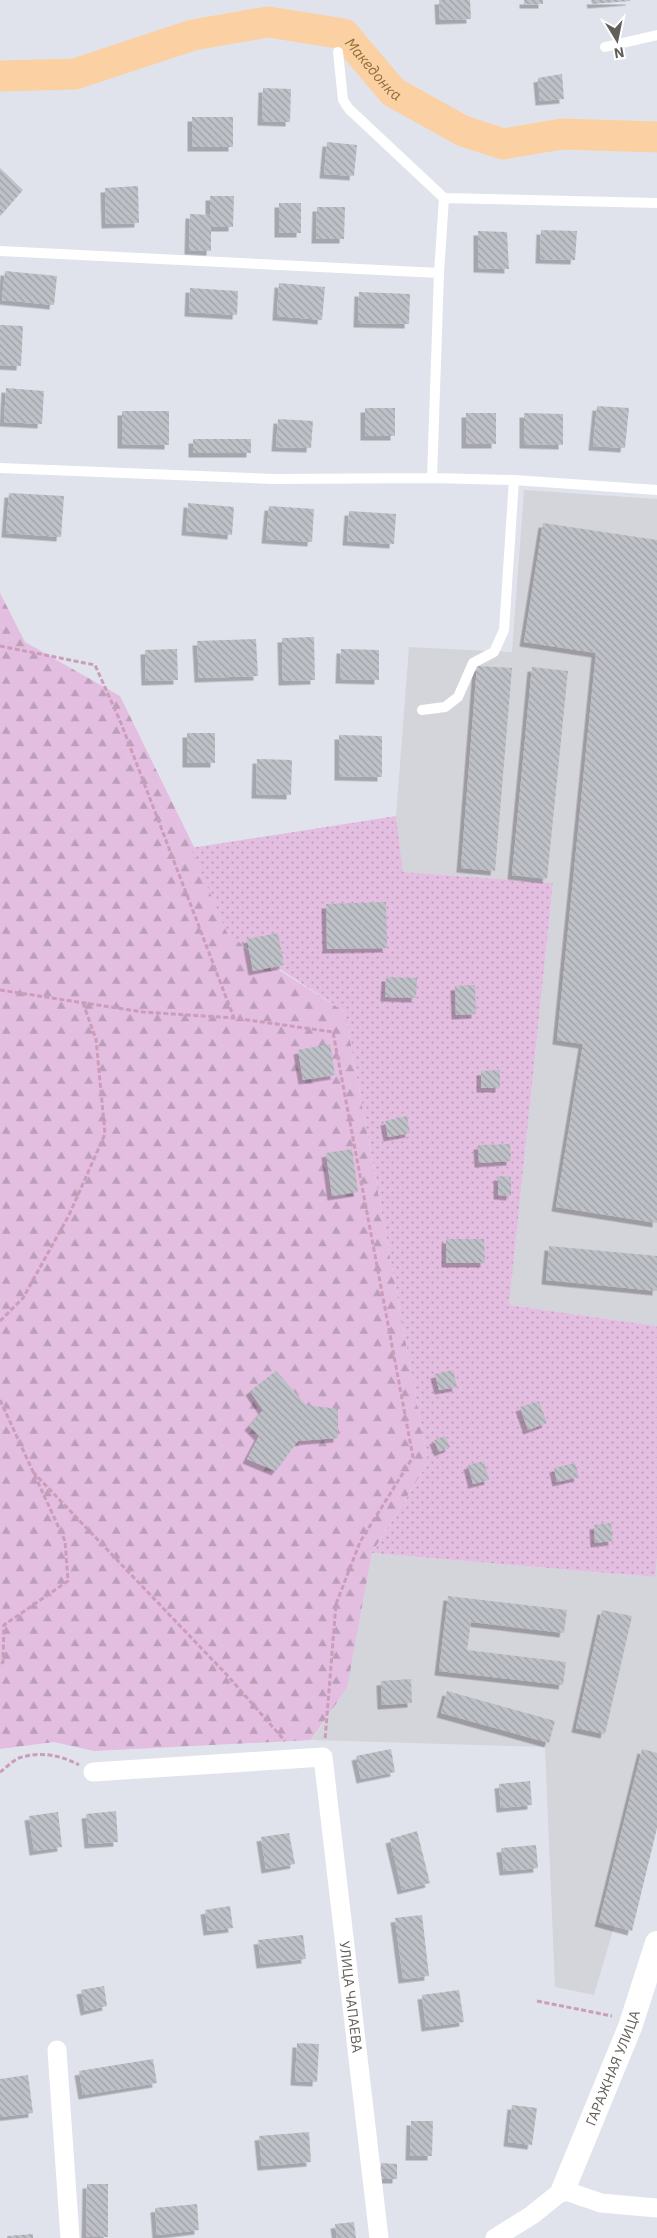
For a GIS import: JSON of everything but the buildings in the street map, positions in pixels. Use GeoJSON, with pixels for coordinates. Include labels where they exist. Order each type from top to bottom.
{"type":"FeatureCollection","features":[{"type":"Feature","properties":{"kind":"street"},"geometry":{"type":"LineString","coordinates":[[93,1772],[323,1757]]}},
{"type":"Feature","properties":{"kind":"street","name":"УЛИЦА ЧАПАЕВА"},"geometry":{"type":"LineString","coordinates":[[323,1757],[379,2238]]}},
{"type":"Feature","properties":{"kind":"street","name":"ГАРАЖНАЯ УЛИЦА"},"geometry":{"type":"LineString","coordinates":[[564,2190],[632,2020],[657,1943]]}},
{"type":"Feature","properties":{"kind":"street"},"geometry":{"type":"LineString","coordinates":[[57,2050],[70,2238]]}},
{"type":"Feature","properties":{"kind":"street"},"geometry":{"type":"LineString","coordinates":[[495,2238],[532,2215],[564,2190],[601,2203],[657,2208]]}},
{"type":"Feature","properties":{"kind":"lane"},"geometry":{"type":"LineString","coordinates":[[605,47],[657,35]]}},
{"type":"Feature","properties":{"kind":"lane"},"geometry":{"type":"LineString","coordinates":[[338,52],[343,100],[348,110],[444,198],[657,203]]}},
{"type":"Feature","properties":{"kind":"lane"},"geometry":{"type":"LineString","coordinates":[[432,478],[439,273],[444,198]]}},
{"type":"Feature","properties":{"kind":"lane"},"geometry":{"type":"LineString","coordinates":[[0,251],[439,273]]}},
{"type":"Feature","properties":{"kind":"lane"},"geometry":{"type":"LineString","coordinates":[[0,468],[273,479],[432,478],[514,480],[657,490]]}},
{"type":"Feature","properties":{"kind":"lane"},"geometry":{"type":"LineString","coordinates":[[422,710],[445,707],[458,697],[473,662],[494,652],[504,630],[514,480]]}},
{"type":"Feature","properties":{"kind":"path"},"geometry":{"type":"LineString","coordinates":[[0,646],[95,665],[121,724],[234,1018]]}},
{"type":"Feature","properties":{"kind":"path"},"geometry":{"type":"LineString","coordinates":[[0,990],[143,1012],[234,1018],[333,1032],[414,1457],[360,1542],[336,1604],[323,1757]]}},
{"type":"Feature","properties":{"kind":"path"},"geometry":{"type":"LineString","coordinates":[[0,1321],[23,1298],[70,1215],[105,1134],[96,1039],[83,1003]]}},
{"type":"Feature","properties":{"kind":"path"},"geometry":{"type":"LineString","coordinates":[[0,1400],[65,1541],[68,1581],[4,1625],[4,1662],[0,1666]]}},
{"type":"Feature","properties":{"kind":"path"},"geometry":{"type":"LineString","coordinates":[[33,1472],[226,1674],[300,1759]]}},
{"type":"Feature","properties":{"kind":"path"},"geometry":{"type":"LineString","coordinates":[[0,1772],[18,1758],[42,1754],[66,1758],[93,1772]]}},
{"type":"Feature","properties":{"kind":"path"},"geometry":{"type":"LineString","coordinates":[[536,2001],[632,2020]]}},
{"type":"Feature","properties":{"kind":"shaded area"},"geometry":{"type":"Polygon","coordinates":[[[524,490],[657,499],[657,1326],[509,1305],[553,883],[403,872],[396,816],[409,647],[512,652],[524,490]]]}},
{"type":"Feature","properties":{"kind":"shaded area"},"geometry":{"type":"Polygon","coordinates":[[[372,1553],[654,1577],[657,1555],[657,1780],[594,1995],[555,1987],[545,1747],[312,1740],[347,1688],[372,1553]]]}},
{"type":"Feature","properties":{"kind":"green space"},"geometry":{"type":"Polygon","coordinates":[[[0,593],[25,642],[120,696],[243,947],[345,1012],[428,1463],[372,1553],[347,1688],[311,1740],[94,1751],[54,1742],[0,1749],[0,593]]]}},
{"type":"Feature","properties":{"kind":"green space"},"geometry":{"type":"Polygon","coordinates":[[[396,816],[403,872],[553,883],[509,1305],[657,1326],[657,1555],[655,1577],[372,1553],[428,1463],[345,1012],[228,935],[191,848],[396,816]]]}},
{"type":"Feature","properties":{"kind":"waterway","name":"Македонка"},"geometry":{"type":"LineString","coordinates":[[0,76],[75,74],[193,35],[268,22],[344,34],[393,92],[463,131],[503,144],[562,134],[657,137]]}}]}
